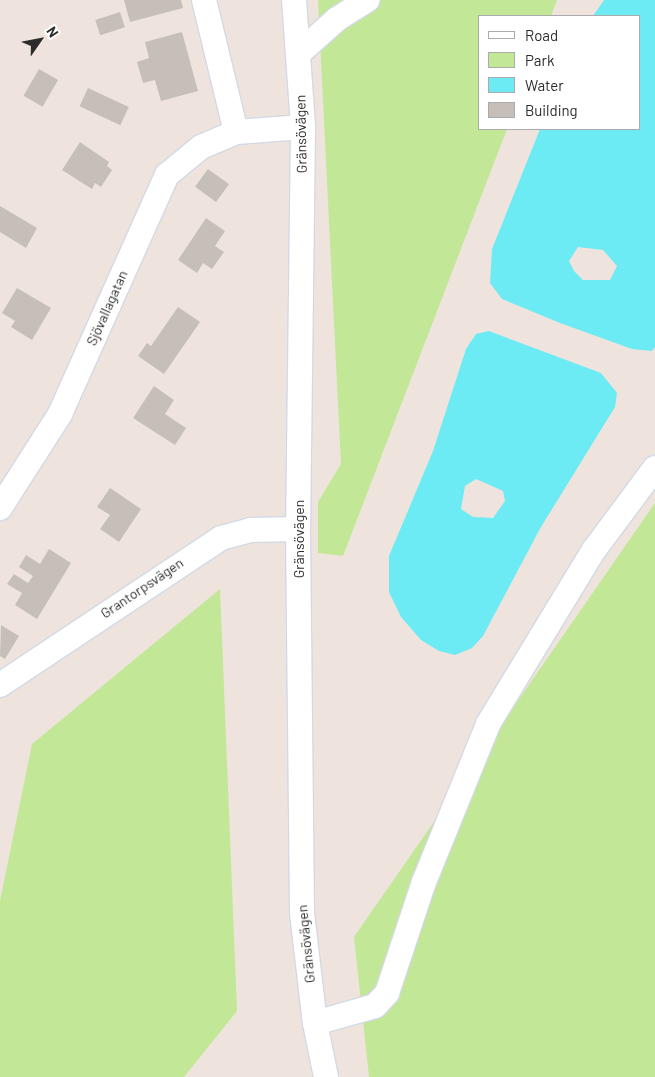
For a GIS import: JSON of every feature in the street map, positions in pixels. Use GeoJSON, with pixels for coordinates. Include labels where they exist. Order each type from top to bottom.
{"type":"FeatureCollection","features":[{"type":"Feature","properties":{"kind":"street"},"geometry":{"type":"LineString","coordinates":[[204,0],[236,132]]}},
{"type":"Feature","properties":{"kind":"street","name":"Gränsövägen"},"geometry":{"type":"LineString","coordinates":[[294,0],[303,127],[298,529],[302,913],[315,1022],[326,1077]]}},
{"type":"Feature","properties":{"kind":"street"},"geometry":{"type":"LineString","coordinates":[[298,54],[337,19],[368,0]]}},
{"type":"Feature","properties":{"kind":"street","name":"Sjövallagatan"},"geometry":{"type":"LineString","coordinates":[[0,508],[60,414],[167,175],[201,148],[236,132],[303,127]]}},
{"type":"Feature","properties":{"kind":"street"},"geometry":{"type":"LineString","coordinates":[[315,1022],[375,1006],[387,993],[424,882],[488,724],[594,550],[655,468]]}},
{"type":"Feature","properties":{"kind":"street","name":"Grantorpsvägen"},"geometry":{"type":"LineString","coordinates":[[0,685],[221,538],[250,530],[298,529]]}},
{"type":"Feature","properties":{"kind":"green space"},"geometry":{"type":"Polygon","coordinates":[[[318,0],[557,0],[551,15],[478,15],[478,130],[507,130],[343,556],[318,553],[318,502],[341,464],[318,0]]]}},
{"type":"Feature","properties":{"kind":"green space"},"geometry":{"type":"Polygon","coordinates":[[[655,503],[655,1077],[369,1077],[354,937],[655,503]]]}},
{"type":"Feature","properties":{"kind":"green space"},"geometry":{"type":"Polygon","coordinates":[[[220,589],[237,1011],[184,1077],[0,1077],[0,901],[32,744],[220,589]]]}},
{"type":"Feature","properties":{"kind":"water"},"geometry":{"type":"Polygon","coordinates":[[[604,0],[655,0],[655,347],[652,351],[632,349],[560,323],[502,299],[490,283],[492,249],[540,130],[640,130],[640,15],[594,15],[604,0]],[[578,247],[569,261],[574,271],[583,280],[610,280],[617,266],[603,250],[578,247]]]}},
{"type":"Feature","properties":{"kind":"water"},"geometry":{"type":"Polygon","coordinates":[[[489,331],[601,373],[617,393],[615,407],[541,527],[483,636],[472,648],[455,655],[439,651],[421,640],[401,617],[389,592],[389,556],[433,451],[466,349],[476,334],[489,331]],[[476,479],[465,486],[461,509],[473,517],[493,518],[505,501],[503,491],[476,479]]]}},
{"type":"Feature","properties":{"kind":"building"},"geometry":{"type":"Polygon","coordinates":[[[124,0],[181,0],[183,8],[130,22],[124,0]]]}},
{"type":"Feature","properties":{"kind":"building"},"geometry":{"type":"Polygon","coordinates":[[[120,12],[125,27],[100,35],[95,20],[120,12]]]}},
{"type":"Feature","properties":{"kind":"building"},"geometry":{"type":"Polygon","coordinates":[[[182,32],[198,91],[161,101],[155,80],[143,83],[137,62],[149,58],[145,42],[182,32]]]}},
{"type":"Feature","properties":{"kind":"building"},"geometry":{"type":"Polygon","coordinates":[[[39,69],[58,80],[43,107],[24,96],[39,69]]]}},
{"type":"Feature","properties":{"kind":"building"},"geometry":{"type":"Polygon","coordinates":[[[88,88],[129,107],[120,125],[80,106],[88,88]]]}},
{"type":"Feature","properties":{"kind":"building"},"geometry":{"type":"Polygon","coordinates":[[[80,142],[109,162],[107,166],[112,170],[101,187],[95,183],[92,189],[62,170],[80,142]]]}},
{"type":"Feature","properties":{"kind":"building"},"geometry":{"type":"Polygon","coordinates":[[[208,169],[229,184],[216,202],[195,187],[208,169]]]}},
{"type":"Feature","properties":{"kind":"building"},"geometry":{"type":"Polygon","coordinates":[[[0,206],[37,228],[26,248],[0,232],[0,206]]]}},
{"type":"Feature","properties":{"kind":"building"},"geometry":{"type":"Polygon","coordinates":[[[206,218],[225,231],[215,246],[224,252],[212,269],[203,263],[197,273],[178,260],[206,218]]]}},
{"type":"Feature","properties":{"kind":"building"},"geometry":{"type":"Polygon","coordinates":[[[17,288],[51,308],[32,340],[11,327],[15,321],[2,313],[17,288]]]}},
{"type":"Feature","properties":{"kind":"building"},"geometry":{"type":"Polygon","coordinates":[[[178,307],[200,322],[164,374],[138,356],[147,343],[151,346],[178,307]]]}},
{"type":"Feature","properties":{"kind":"building"},"geometry":{"type":"Polygon","coordinates":[[[154,386],[174,400],[165,414],[186,428],[175,445],[133,418],[154,386]]]}},
{"type":"Feature","properties":{"kind":"building"},"geometry":{"type":"Polygon","coordinates":[[[110,488],[141,509],[119,542],[100,529],[110,515],[97,507],[110,488]]]}},
{"type":"Feature","properties":{"kind":"building"},"geometry":{"type":"Polygon","coordinates":[[[49,549],[71,563],[37,619],[15,605],[22,593],[7,584],[14,574],[28,583],[33,576],[19,567],[26,555],[40,564],[49,549]]]}},
{"type":"Feature","properties":{"kind":"building"},"geometry":{"type":"Polygon","coordinates":[[[1,625],[19,636],[5,659],[0,656],[1,625]]]}}]}
